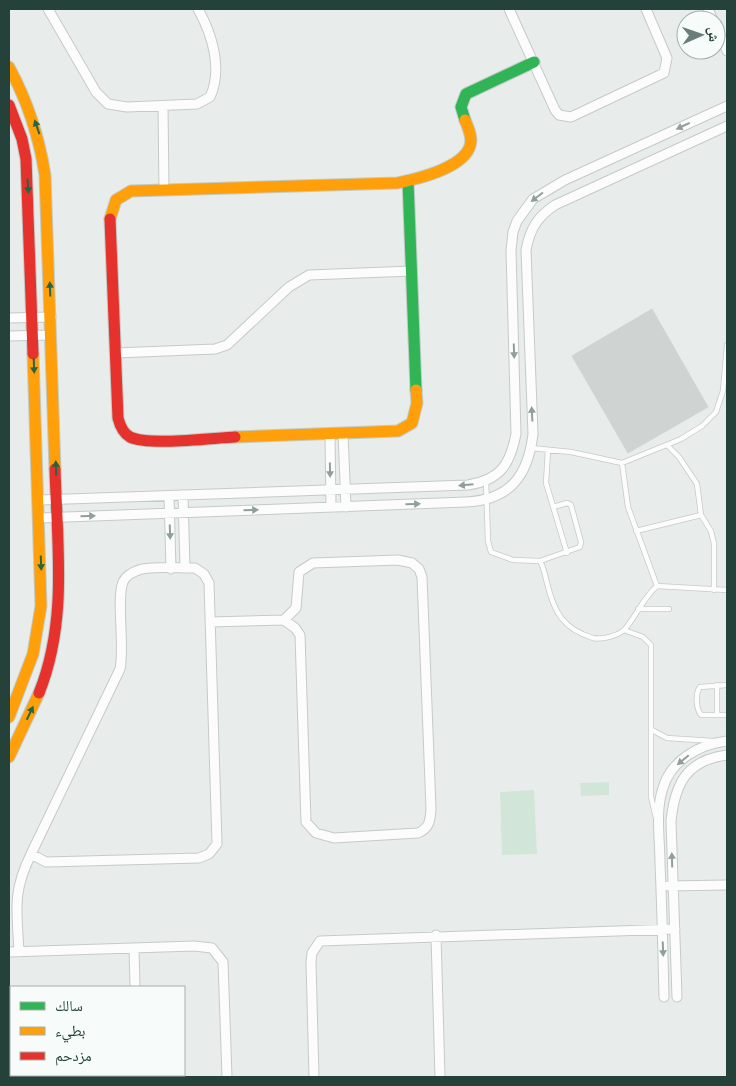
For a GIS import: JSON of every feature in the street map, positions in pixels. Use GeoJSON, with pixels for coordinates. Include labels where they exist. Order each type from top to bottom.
{"type":"FeatureCollection","features":[{"type":"Feature","properties":{"kind":"street"},"geometry":{"type":"LineString","coordinates":[[48,9],[102,99],[115,106],[197,104],[210,97],[214,90],[214,45],[210,32],[198,9]]}},
{"type":"Feature","properties":{"kind":"street"},"geometry":{"type":"LineString","coordinates":[[509,9],[555,110],[565,117],[580,114],[660,77],[667,67],[667,58],[646,9]]}},
{"type":"Feature","properties":{"kind":"street"},"geometry":{"type":"LineString","coordinates":[[408,181],[416,403],[412,423],[398,431],[135,439],[128,436],[120,425],[116,353],[112,208],[119,196],[125,193],[164,190],[408,181],[458,161],[466,155],[471,144],[471,136],[461,107],[466,94],[534,62]]}},
{"type":"Feature","properties":{"kind":"street"},"geometry":{"type":"LineString","coordinates":[[9,66],[30,110],[39,134],[44,156],[51,317],[59,607],[52,660],[44,684],[9,757]]}},
{"type":"Feature","properties":{"kind":"street"},"geometry":{"type":"LineString","coordinates":[[9,105],[22,139],[26,159],[42,588],[37,643],[30,668],[9,717]]}},
{"type":"Feature","properties":{"kind":"street"},"geometry":{"type":"LineString","coordinates":[[163,106],[164,190]]}},
{"type":"Feature","properties":{"kind":"street"},"geometry":{"type":"LineString","coordinates":[[39,500],[345,490],[468,485],[486,482],[507,463],[516,434],[510,250],[513,232],[524,210],[533,199],[565,180],[727,106]]}},
{"type":"Feature","properties":{"kind":"street"},"geometry":{"type":"LineString","coordinates":[[40,518],[486,500],[504,492],[516,481],[525,468],[533,434],[526,250],[529,235],[543,213],[569,198],[727,126]]}},
{"type":"Feature","properties":{"kind":"street"},"geometry":{"type":"LineString","coordinates":[[116,353],[215,349],[227,345],[289,287],[309,275],[412,271]]}},
{"type":"Feature","properties":{"kind":"street"},"geometry":{"type":"LineString","coordinates":[[512,290],[528,292]]}},
{"type":"Feature","properties":{"kind":"street"},"geometry":{"type":"LineString","coordinates":[[9,318],[51,317]]}},
{"type":"Feature","properties":{"kind":"street"},"geometry":{"type":"LineString","coordinates":[[9,336],[51,335]]}},
{"type":"Feature","properties":{"kind":"street"},"geometry":{"type":"LineString","coordinates":[[343,433],[346,506]]}},
{"type":"Feature","properties":{"kind":"street"},"geometry":{"type":"LineString","coordinates":[[330,434],[331,507]]}},
{"type":"Feature","properties":{"kind":"street"},"geometry":{"type":"LineString","coordinates":[[183,495],[185,568]]}},
{"type":"Feature","properties":{"kind":"street"},"geometry":{"type":"LineString","coordinates":[[169,496],[171,569]]}},
{"type":"Feature","properties":{"kind":"street"},"geometry":{"type":"LineString","coordinates":[[210,622],[284,620],[296,628],[300,635],[306,822],[316,833],[334,838],[418,833],[424,831],[430,820],[431,809],[422,577],[419,569],[412,563],[398,560],[312,563],[299,572],[296,608],[284,620]]}},
{"type":"Feature","properties":{"kind":"street"},"geometry":{"type":"LineString","coordinates":[[19,952],[16,892],[20,877],[31,854],[120,670],[122,646],[121,590],[123,580],[128,575],[141,570],[185,568],[200,570],[207,578],[210,622],[218,836],[214,849],[209,854],[199,858],[94,861],[46,862],[31,854]]}},
{"type":"Feature","properties":{"kind":"street"},"geometry":{"type":"LineString","coordinates":[[664,997],[659,827],[663,787],[669,774],[679,762],[693,752],[726,741]]}},
{"type":"Feature","properties":{"kind":"street"},"geometry":{"type":"LineString","coordinates":[[677,997],[671,820],[673,802],[678,785],[687,772],[699,763],[711,758],[727,755]]}},
{"type":"Feature","properties":{"kind":"street"},"geometry":{"type":"LineString","coordinates":[[661,886],[727,885]]}},
{"type":"Feature","properties":{"kind":"street"},"geometry":{"type":"LineString","coordinates":[[314,1077],[311,962],[312,953],[320,941],[436,935],[675,929]]}},
{"type":"Feature","properties":{"kind":"street"},"geometry":{"type":"LineString","coordinates":[[436,935],[440,1077]]}},
{"type":"Feature","properties":{"kind":"street"},"geometry":{"type":"LineString","coordinates":[[9,952],[207,946],[218,953],[223,962],[227,1077]]}},
{"type":"Feature","properties":{"kind":"street"},"geometry":{"type":"LineString","coordinates":[[134,948],[135,986]]}},
{"type":"Feature","properties":{"kind":"lane"},"geometry":{"type":"LineString","coordinates":[[531,448],[571,452],[622,463],[666,446],[702,426],[716,412],[723,390],[727,345]]}},
{"type":"Feature","properties":{"kind":"lane"},"geometry":{"type":"LineString","coordinates":[[666,446],[679,457],[697,484],[701,515],[711,531],[714,544],[714,590]]}},
{"type":"Feature","properties":{"kind":"lane"},"geometry":{"type":"LineString","coordinates":[[548,450],[546,483],[567,553]]}},
{"type":"Feature","properties":{"kind":"lane"},"geometry":{"type":"LineString","coordinates":[[622,463],[628,507],[657,586]]}},
{"type":"Feature","properties":{"kind":"lane"},"geometry":{"type":"LineString","coordinates":[[486,482],[488,541],[491,552],[514,560],[540,561],[580,547],[581,542],[571,505],[567,503],[553,507]]}},
{"type":"Feature","properties":{"kind":"lane"},"geometry":{"type":"LineString","coordinates":[[636,531],[701,515]]}},
{"type":"Feature","properties":{"kind":"lane"},"geometry":{"type":"LineString","coordinates":[[540,561],[557,613],[568,627],[580,634],[598,639],[617,635],[624,630],[649,593],[657,586],[727,590]]}},
{"type":"Feature","properties":{"kind":"lane"},"geometry":{"type":"LineString","coordinates":[[638,609],[668,609]]}},
{"type":"Feature","properties":{"kind":"lane"},"geometry":{"type":"LineString","coordinates":[[624,630],[643,636],[651,645],[651,796],[659,827]]}},
{"type":"Feature","properties":{"kind":"lane"},"geometry":{"type":"LineString","coordinates":[[717,685],[717,715]]}},
{"type":"Feature","properties":{"kind":"lane"},"geometry":{"type":"LineString","coordinates":[[727,685],[700,687],[697,695],[698,708],[701,715],[727,715]]}},
{"type":"Feature","properties":{"kind":"lane"},"geometry":{"type":"LineString","coordinates":[[652,730],[667,738],[726,741]]}},
{"type":"Feature","properties":{"kind":"green space"},"geometry":{"type":"Polygon","coordinates":[[[609,782],[609,795],[581,796],[580,783],[609,782]]]}},
{"type":"Feature","properties":{"kind":"green space"},"geometry":{"type":"Polygon","coordinates":[[[534,790],[537,854],[502,855],[500,792],[534,790]]]}},
{"type":"Feature","properties":{"kind":"building"},"geometry":{"type":"Polygon","coordinates":[[[652,309],[708,407],[628,453],[572,356],[652,309]]]}},
{"type":"Feature","properties":{"kind":"traffic: fast"},"geometry":{"type":"LineString","coordinates":[[465,120],[461,107],[466,94],[534,62]]}},
{"type":"Feature","properties":{"kind":"traffic: fast"},"geometry":{"type":"LineString","coordinates":[[408,181],[416,390]]}},
{"type":"Feature","properties":{"kind":"traffic: slow"},"geometry":{"type":"LineString","coordinates":[[9,67],[22,93],[32,120],[40,147],[45,175],[55,469]]}},
{"type":"Feature","properties":{"kind":"traffic: slow"},"geometry":{"type":"LineString","coordinates":[[110,219],[116,200],[131,191],[397,183],[416,179],[449,166],[466,154],[471,139],[465,120]]}},
{"type":"Feature","properties":{"kind":"traffic: slow"},"geometry":{"type":"LineString","coordinates":[[9,717],[33,654],[41,606],[33,354]]}},
{"type":"Feature","properties":{"kind":"traffic: slow"},"geometry":{"type":"LineString","coordinates":[[235,437],[398,431],[412,423],[417,403],[416,390]]}},
{"type":"Feature","properties":{"kind":"traffic: slow"},"geometry":{"type":"LineString","coordinates":[[9,757],[39,693]]}},
{"type":"Feature","properties":{"kind":"traffic: jam"},"geometry":{"type":"LineString","coordinates":[[9,105],[22,139],[26,159],[33,354]]}},
{"type":"Feature","properties":{"kind":"traffic: jam"},"geometry":{"type":"LineString","coordinates":[[110,219],[118,418],[122,429],[130,437],[151,441],[235,437]]}},
{"type":"Feature","properties":{"kind":"traffic: jam"},"geometry":{"type":"LineString","coordinates":[[39,693],[48,666],[57,610],[59,582],[55,469]]}}]}
